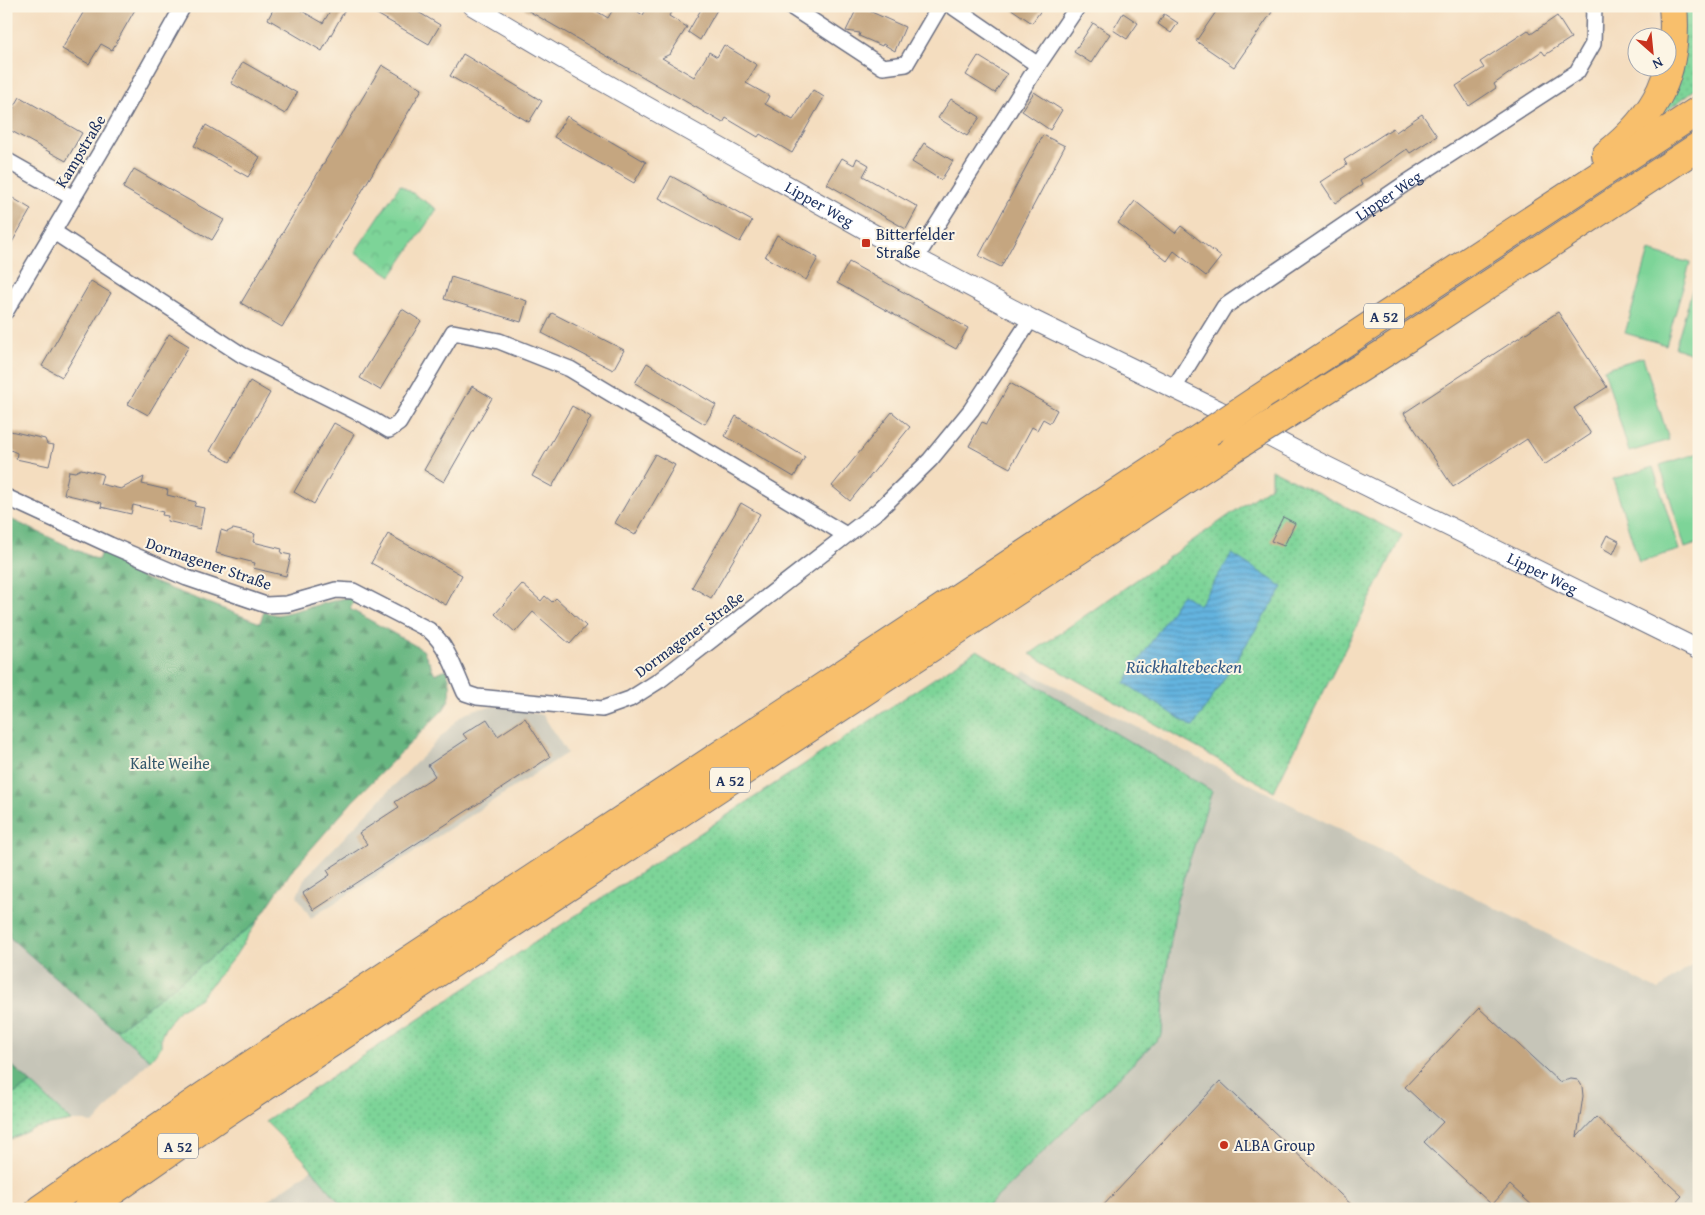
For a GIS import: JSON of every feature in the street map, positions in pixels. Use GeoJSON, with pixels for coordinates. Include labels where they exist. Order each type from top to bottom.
{"type":"FeatureCollection","features":[{"type":"Feature","properties":{"kind":"highway"},"geometry":{"type":"LineString","coordinates":[[1512,232],[1618,146],[1645,117],[1658,98],[1667,77],[1673,42],[1673,6]]}},
{"type":"Feature","properties":{"kind":"highway","name":"A 52"},"geometry":{"type":"LineString","coordinates":[[40,1209],[111,1158],[205,1095],[1699,110]]}},
{"type":"Feature","properties":{"kind":"highway","name":"A 52"},"geometry":{"type":"LineString","coordinates":[[87,1209],[224,1113],[1235,447],[1389,350],[1699,146]]}},
{"type":"Feature","properties":{"kind":"highway"},"geometry":{"type":"LineString","coordinates":[[1630,190],[1699,155]]}},
{"type":"Feature","properties":{"kind":"street","name":"Kampstraße"},"geometry":{"type":"LineString","coordinates":[[6,311],[110,136],[182,6]]}},
{"type":"Feature","properties":{"kind":"street","name":"Lipper Weg"},"geometry":{"type":"LineString","coordinates":[[473,6],[916,258],[1031,319],[1174,388],[1316,461],[1699,650]]}},
{"type":"Feature","properties":{"kind":"street"},"geometry":{"type":"LineString","coordinates":[[790,6],[883,67],[906,64],[940,6]]}},
{"type":"Feature","properties":{"kind":"street"},"geometry":{"type":"LineString","coordinates":[[952,6],[1038,65]]}},
{"type":"Feature","properties":{"kind":"street"},"geometry":{"type":"LineString","coordinates":[[916,258],[1038,65],[1078,6]]}},
{"type":"Feature","properties":{"kind":"street","name":"Lipper Weg"},"geometry":{"type":"LineString","coordinates":[[1174,388],[1224,307],[1403,185],[1577,72],[1593,44],[1594,6]]}},
{"type":"Feature","properties":{"kind":"street"},"geometry":{"type":"LineString","coordinates":[[6,160],[73,198]]}},
{"type":"Feature","properties":{"kind":"street"},"geometry":{"type":"LineString","coordinates":[[54,232],[242,355],[369,418],[389,430],[399,423],[453,332],[499,341],[570,368],[846,535]]}},
{"type":"Feature","properties":{"kind":"street","name":"Dormagener Straße"},"geometry":{"type":"LineString","coordinates":[[6,497],[110,546],[179,574],[266,605],[287,604],[336,590],[353,590],[429,630],[439,638],[445,647],[465,693],[477,697],[602,709],[630,699],[660,680],[879,510],[930,460],[971,410],[1031,319]]}},
{"type":"Feature","properties":{"kind":"shaded area"},"geometry":{"type":"Polygon","coordinates":[[[1026,671],[1658,990],[1699,959],[1699,1209],[255,1209],[1026,671]]]}},
{"type":"Feature","properties":{"kind":"shaded area"},"geometry":{"type":"Polygon","coordinates":[[[499,706],[543,715],[567,753],[311,918],[297,896],[304,879],[461,716],[476,709],[499,706]]]}},
{"type":"Feature","properties":{"kind":"shaded area"},"geometry":{"type":"Polygon","coordinates":[[[6,934],[150,1060],[93,1124],[85,1121],[71,1121],[6,1060],[6,934]]]}},
{"type":"Feature","properties":{"kind":"green space"},"geometry":{"type":"Polygon","coordinates":[[[1680,6],[1699,6],[1699,86],[1659,117],[1666,78],[1678,78],[1678,28],[1676,28],[1680,6]]]}},
{"type":"Feature","properties":{"kind":"green space"},"geometry":{"type":"Polygon","coordinates":[[[400,185],[437,209],[391,276],[355,252],[400,185]]]}},
{"type":"Feature","properties":{"kind":"green space"},"geometry":{"type":"Polygon","coordinates":[[[1649,251],[1690,263],[1666,345],[1625,333],[1649,251]]]}},
{"type":"Feature","properties":{"kind":"green space"},"geometry":{"type":"Polygon","coordinates":[[[1699,267],[1699,356],[1675,348],[1699,267]]]}},
{"type":"Feature","properties":{"kind":"green space"},"geometry":{"type":"Polygon","coordinates":[[[1643,357],[1669,440],[1629,452],[1604,369],[1643,357]]]}},
{"type":"Feature","properties":{"kind":"green space"},"geometry":{"type":"Polygon","coordinates":[[[1699,453],[1699,543],[1685,548],[1660,465],[1699,453]]]}},
{"type":"Feature","properties":{"kind":"green space"},"geometry":{"type":"Polygon","coordinates":[[[1653,467],[1679,550],[1639,562],[1613,479],[1653,467]]]}},
{"type":"Feature","properties":{"kind":"green space"},"geometry":{"type":"Polygon","coordinates":[[[1271,469],[1402,535],[1274,791],[1030,654],[1271,486],[1271,469]]]}},
{"type":"Feature","properties":{"kind":"green space","name":"Kalte Weihe"},"geometry":{"type":"Polygon","coordinates":[[[6,517],[98,560],[102,550],[131,562],[127,572],[260,623],[264,612],[277,615],[349,597],[355,599],[350,609],[423,650],[435,674],[446,669],[449,680],[451,690],[449,700],[443,710],[352,802],[290,873],[257,922],[116,1031],[6,934],[6,517]]]}},
{"type":"Feature","properties":{"kind":"green space"},"geometry":{"type":"Polygon","coordinates":[[[977,650],[1212,791],[1177,899],[1165,981],[1162,1035],[985,1209],[345,1209],[304,1160],[265,1121],[977,650]]]}},
{"type":"Feature","properties":{"kind":"green space"},"geometry":{"type":"Polygon","coordinates":[[[257,922],[235,956],[200,998],[179,1010],[165,1028],[161,1037],[161,1047],[150,1060],[116,1031],[257,922]]]}},
{"type":"Feature","properties":{"kind":"green space"},"geometry":{"type":"Polygon","coordinates":[[[6,1060],[31,1083],[6,1099],[6,1060]]]}},
{"type":"Feature","properties":{"kind":"green space"},"geometry":{"type":"Polygon","coordinates":[[[31,1083],[71,1121],[35,1128],[6,1141],[6,1099],[31,1083]]]}},
{"type":"Feature","properties":{"kind":"water","name":"Rückhaltebecken"},"geometry":{"type":"Polygon","coordinates":[[[1232,554],[1283,587],[1193,727],[1125,683],[1182,594],[1199,605],[1232,554]]]}},
{"type":"Feature","properties":{"kind":"building"},"geometry":{"type":"Polygon","coordinates":[[[87,6],[137,6],[112,50],[101,44],[89,64],[62,49],[87,6]]]}},
{"type":"Feature","properties":{"kind":"building"},"geometry":{"type":"Polygon","coordinates":[[[275,6],[293,6],[323,23],[333,6],[347,6],[322,51],[268,19],[275,6]]]}},
{"type":"Feature","properties":{"kind":"building"},"geometry":{"type":"Polygon","coordinates":[[[363,6],[408,6],[440,25],[429,44],[363,6]]]}},
{"type":"Feature","properties":{"kind":"building"},"geometry":{"type":"Polygon","coordinates":[[[520,6],[588,6],[608,18],[615,6],[628,6],[643,15],[648,6],[674,6],[669,16],[687,27],[670,54],[662,58],[694,77],[709,52],[717,57],[724,45],[757,65],[746,83],[769,96],[765,104],[793,120],[813,90],[824,97],[792,153],[760,134],[758,137],[726,118],[723,123],[520,6]]]}},
{"type":"Feature","properties":{"kind":"building"},"geometry":{"type":"Polygon","coordinates":[[[703,6],[719,6],[700,40],[688,32],[703,6]]]}},
{"type":"Feature","properties":{"kind":"building"},"geometry":{"type":"Polygon","coordinates":[[[858,6],[905,27],[895,51],[883,44],[882,46],[859,36],[860,33],[846,31],[858,6]]]}},
{"type":"Feature","properties":{"kind":"building"},"geometry":{"type":"Polygon","coordinates":[[[1007,6],[1044,6],[1032,23],[1007,6]]]}},
{"type":"Feature","properties":{"kind":"building"},"geometry":{"type":"Polygon","coordinates":[[[1220,6],[1264,6],[1272,12],[1234,67],[1196,41],[1220,6]]]}},
{"type":"Feature","properties":{"kind":"building"},"geometry":{"type":"Polygon","coordinates":[[[1123,13],[1138,23],[1127,39],[1113,30],[1123,13]]]}},
{"type":"Feature","properties":{"kind":"building"},"geometry":{"type":"Polygon","coordinates":[[[1164,14],[1178,23],[1171,33],[1158,24],[1164,14]]]}},
{"type":"Feature","properties":{"kind":"building"},"geometry":{"type":"Polygon","coordinates":[[[1557,16],[1571,38],[1545,55],[1542,51],[1494,84],[1496,88],[1469,106],[1456,86],[1484,68],[1480,62],[1528,30],[1531,34],[1557,16]]]}},
{"type":"Feature","properties":{"kind":"building"},"geometry":{"type":"Polygon","coordinates":[[[1093,23],[1110,34],[1091,63],[1074,52],[1093,23]]]}},
{"type":"Feature","properties":{"kind":"building"},"geometry":{"type":"Polygon","coordinates":[[[463,54],[542,101],[529,122],[450,76],[463,54]]]}},
{"type":"Feature","properties":{"kind":"building"},"geometry":{"type":"Polygon","coordinates":[[[978,56],[1007,74],[995,93],[966,75],[978,56]]]}},
{"type":"Feature","properties":{"kind":"building"},"geometry":{"type":"Polygon","coordinates":[[[243,62],[297,93],[285,114],[231,83],[243,62]]]}},
{"type":"Feature","properties":{"kind":"building"},"geometry":{"type":"Polygon","coordinates":[[[382,65],[422,89],[282,327],[241,303],[382,65]]]}},
{"type":"Feature","properties":{"kind":"building"},"geometry":{"type":"Polygon","coordinates":[[[1034,92],[1062,110],[1050,130],[1022,111],[1034,92]]]}},
{"type":"Feature","properties":{"kind":"building"},"geometry":{"type":"Polygon","coordinates":[[[20,97],[82,133],[66,161],[6,128],[6,121],[20,97]]]}},
{"type":"Feature","properties":{"kind":"building"},"geometry":{"type":"Polygon","coordinates":[[[951,99],[980,117],[967,136],[938,118],[951,99]]]}},
{"type":"Feature","properties":{"kind":"building"},"geometry":{"type":"Polygon","coordinates":[[[1422,114],[1437,136],[1410,153],[1407,149],[1360,181],[1362,185],[1335,203],[1321,182],[1347,165],[1344,160],[1393,128],[1396,132],[1422,114]]]}},
{"type":"Feature","properties":{"kind":"building"},"geometry":{"type":"Polygon","coordinates":[[[567,116],[646,162],[634,183],[554,137],[567,116]]]}},
{"type":"Feature","properties":{"kind":"building"},"geometry":{"type":"Polygon","coordinates":[[[206,125],[260,157],[248,177],[194,146],[206,125]]]}},
{"type":"Feature","properties":{"kind":"building"},"geometry":{"type":"Polygon","coordinates":[[[1043,135],[1065,146],[1001,267],[979,256],[1043,135]]]}},
{"type":"Feature","properties":{"kind":"building"},"geometry":{"type":"Polygon","coordinates":[[[924,143],[953,161],[941,180],[912,162],[924,143]]]}},
{"type":"Feature","properties":{"kind":"building"},"geometry":{"type":"Polygon","coordinates":[[[842,158],[854,165],[857,158],[869,165],[863,176],[918,207],[906,229],[827,184],[842,158]]]}},
{"type":"Feature","properties":{"kind":"building"},"geometry":{"type":"Polygon","coordinates":[[[134,169],[224,220],[212,240],[123,188],[134,169]]]}},
{"type":"Feature","properties":{"kind":"building"},"geometry":{"type":"Polygon","coordinates":[[[671,176],[752,221],[740,242],[659,198],[671,176]]]}},
{"type":"Feature","properties":{"kind":"building"},"geometry":{"type":"Polygon","coordinates":[[[6,194],[31,209],[6,253],[6,194]]]}},
{"type":"Feature","properties":{"kind":"building"},"geometry":{"type":"Polygon","coordinates":[[[1135,201],[1175,233],[1181,226],[1221,257],[1206,276],[1174,251],[1167,261],[1118,223],[1135,201]]]}},
{"type":"Feature","properties":{"kind":"building"},"geometry":{"type":"Polygon","coordinates":[[[777,235],[818,258],[806,280],[765,257],[777,235]]]}},
{"type":"Feature","properties":{"kind":"building"},"geometry":{"type":"Polygon","coordinates":[[[849,262],[968,328],[956,349],[837,283],[849,262]]]}},
{"type":"Feature","properties":{"kind":"building"},"geometry":{"type":"Polygon","coordinates":[[[451,277],[527,301],[521,322],[444,299],[451,277]]]}},
{"type":"Feature","properties":{"kind":"building"},"geometry":{"type":"Polygon","coordinates":[[[91,281],[111,293],[62,377],[42,366],[91,281]]]}},
{"type":"Feature","properties":{"kind":"building"},"geometry":{"type":"Polygon","coordinates":[[[402,309],[421,321],[380,390],[360,378],[402,309]]]}},
{"type":"Feature","properties":{"kind":"building"},"geometry":{"type":"Polygon","coordinates":[[[1558,312],[1607,387],[1574,408],[1591,434],[1544,465],[1527,439],[1453,487],[1404,413],[1558,312]]]}},
{"type":"Feature","properties":{"kind":"building"},"geometry":{"type":"Polygon","coordinates":[[[552,313],[624,350],[613,370],[542,333],[552,313]]]}},
{"type":"Feature","properties":{"kind":"building"},"geometry":{"type":"Polygon","coordinates":[[[169,334],[189,346],[148,415],[128,404],[169,334]]]}},
{"type":"Feature","properties":{"kind":"building"},"geometry":{"type":"Polygon","coordinates":[[[647,363],[716,405],[705,424],[635,383],[647,363]]]}},
{"type":"Feature","properties":{"kind":"building"},"geometry":{"type":"Polygon","coordinates":[[[250,381],[270,393],[230,462],[210,451],[250,381]]]}},
{"type":"Feature","properties":{"kind":"building"},"geometry":{"type":"Polygon","coordinates":[[[1010,383],[1057,410],[1050,423],[1043,419],[1037,430],[1032,427],[1010,468],[969,446],[982,422],[987,424],[1010,383]]]}},
{"type":"Feature","properties":{"kind":"building"},"geometry":{"type":"Polygon","coordinates":[[[472,386],[492,398],[444,482],[424,470],[472,386]]]}},
{"type":"Feature","properties":{"kind":"building"},"geometry":{"type":"Polygon","coordinates":[[[572,406],[591,417],[552,487],[532,476],[572,406]]]}},
{"type":"Feature","properties":{"kind":"building"},"geometry":{"type":"Polygon","coordinates":[[[892,412],[910,427],[850,501],[832,486],[892,412]]]}},
{"type":"Feature","properties":{"kind":"building"},"geometry":{"type":"Polygon","coordinates":[[[736,416],[805,457],[794,477],[725,436],[736,416]]]}},
{"type":"Feature","properties":{"kind":"building"},"geometry":{"type":"Polygon","coordinates":[[[334,423],[354,434],[314,504],[294,492],[334,423]]]}},
{"type":"Feature","properties":{"kind":"building"},"geometry":{"type":"Polygon","coordinates":[[[6,430],[45,439],[47,444],[54,445],[49,466],[16,459],[17,453],[6,448],[6,430]]]}},
{"type":"Feature","properties":{"kind":"building"},"geometry":{"type":"Polygon","coordinates":[[[655,454],[675,465],[635,535],[615,523],[655,454]]]}},
{"type":"Feature","properties":{"kind":"building"},"geometry":{"type":"Polygon","coordinates":[[[81,469],[103,474],[100,484],[121,489],[144,477],[142,484],[168,490],[167,495],[196,502],[194,506],[204,508],[200,529],[167,521],[168,516],[162,515],[163,512],[133,505],[131,514],[101,507],[102,503],[64,494],[69,471],[75,472],[81,469]]]}},
{"type":"Feature","properties":{"kind":"building"},"geometry":{"type":"Polygon","coordinates":[[[741,503],[760,514],[711,598],[692,587],[741,503]]]}},
{"type":"Feature","properties":{"kind":"building"},"geometry":{"type":"Polygon","coordinates":[[[1283,517],[1295,523],[1284,546],[1271,541],[1283,517]]]}},
{"type":"Feature","properties":{"kind":"building"},"geometry":{"type":"Polygon","coordinates":[[[233,529],[255,534],[253,542],[282,549],[281,553],[291,555],[286,576],[253,568],[255,563],[216,553],[221,530],[227,532],[233,529]]]}},
{"type":"Feature","properties":{"kind":"building"},"geometry":{"type":"Polygon","coordinates":[[[388,534],[462,575],[446,605],[371,563],[388,534]]]}},
{"type":"Feature","properties":{"kind":"building"},"geometry":{"type":"Polygon","coordinates":[[[1607,535],[1619,541],[1613,554],[1601,547],[1607,535]]]}},
{"type":"Feature","properties":{"kind":"building"},"geometry":{"type":"Polygon","coordinates":[[[522,584],[541,601],[545,596],[552,602],[556,598],[586,626],[570,644],[533,612],[515,632],[495,614],[522,584]]]}},
{"type":"Feature","properties":{"kind":"building"},"geometry":{"type":"Polygon","coordinates":[[[525,718],[550,757],[314,910],[303,893],[330,875],[327,870],[367,844],[359,833],[399,807],[395,802],[435,776],[428,765],[467,739],[463,734],[487,719],[498,736],[525,718]]]}},
{"type":"Feature","properties":{"kind":"building"},"geometry":{"type":"Polygon","coordinates":[[[1479,1008],[1559,1082],[1571,1079],[1578,1080],[1582,1086],[1583,1096],[1577,1137],[1596,1117],[1682,1196],[1670,1209],[1536,1209],[1510,1185],[1492,1205],[1424,1142],[1443,1122],[1405,1087],[1479,1008]]]}},
{"type":"Feature","properties":{"kind":"building","name":"ALBA Group"},"geometry":{"type":"Polygon","coordinates":[[[1220,1081],[1356,1209],[1100,1209],[1220,1081]]]}},
{"type":"Feature","properties":{"kind":"place","name":"Bitterfelder Straße"},"geometry":{"type":"Point","coordinates":[866,243]}},
{"type":"Feature","properties":{"kind":"place","name":"ALBA Group"},"geometry":{"type":"Point","coordinates":[1224,1145]}}]}
